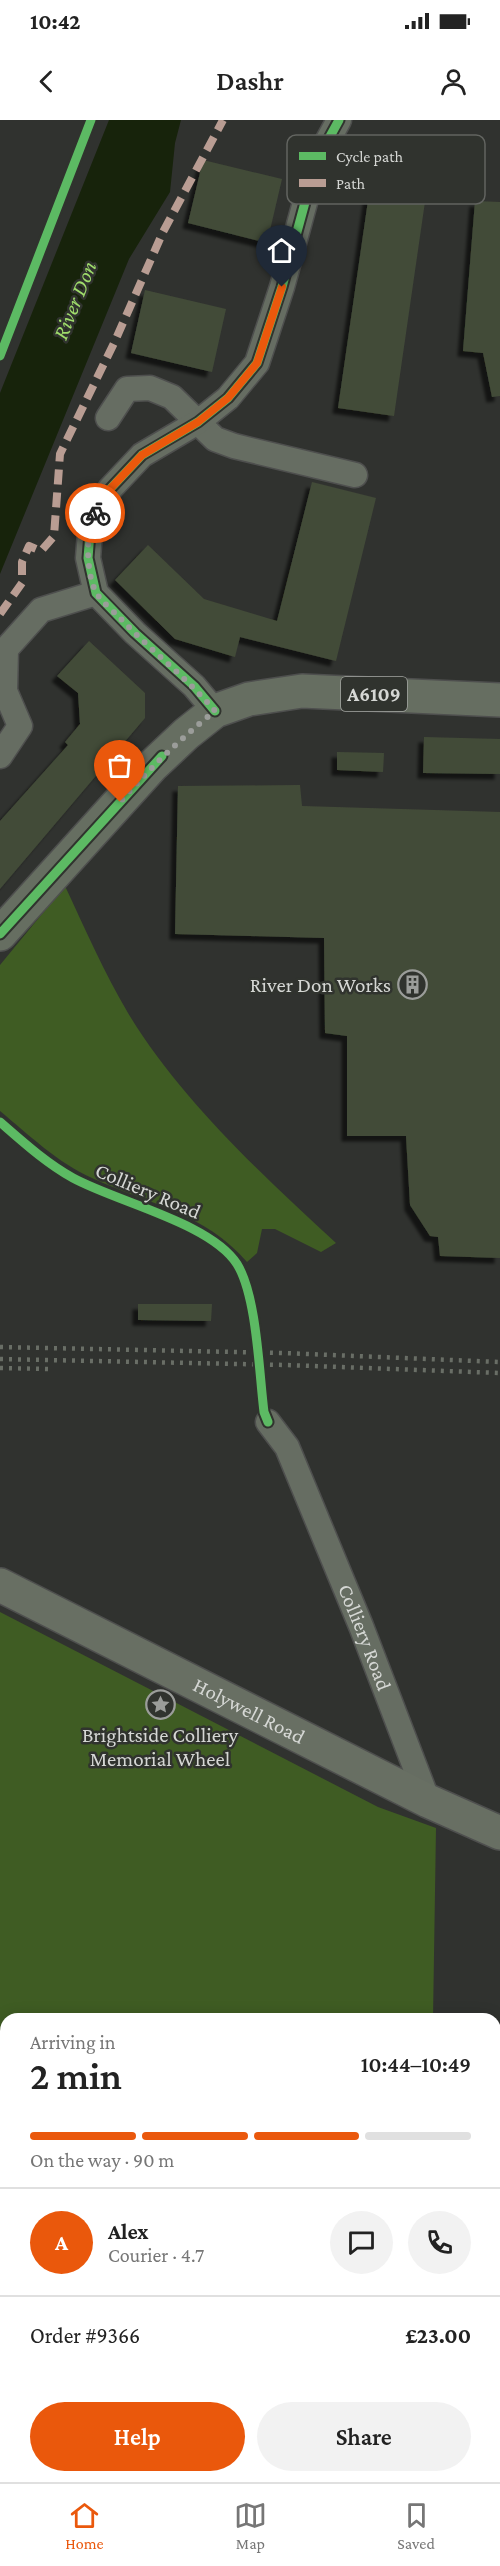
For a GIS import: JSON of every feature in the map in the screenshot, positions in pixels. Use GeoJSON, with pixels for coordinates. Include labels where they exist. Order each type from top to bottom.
{"type":"FeatureCollection","features":[{"type":"Feature","properties":{"kind":"main road","name":"A6109"},"geometry":{"type":"LineString","coordinates":[[0,934],[152,766],[215,711],[249,699],[302,691],[500,700]]}},
{"type":"Feature","properties":{"kind":"main road","name":"Holywell Road"},"geometry":{"type":"LineString","coordinates":[[0,1585],[428,1801],[500,1833]]}},
{"type":"Feature","properties":{"kind":"street"},"geometry":{"type":"LineString","coordinates":[[331,135],[339,120]]}},
{"type":"Feature","properties":{"kind":"street"},"geometry":{"type":"LineString","coordinates":[[215,711],[194,686],[135,633],[96,593],[88,558],[91,520],[110,489],[142,455],[198,422],[228,398],[257,363],[282,287],[305,204]]}},
{"type":"Feature","properties":{"kind":"street"},"geometry":{"type":"LineString","coordinates":[[108,418],[127,389],[150,388],[172,397],[215,439],[234,446],[356,475]]}},
{"type":"Feature","properties":{"kind":"street"},"geometry":{"type":"LineString","coordinates":[[0,756],[20,726],[5,691],[6,649],[41,610],[96,593]]}},
{"type":"Feature","properties":{"kind":"street","name":"Colliery Road"},"geometry":{"type":"LineString","coordinates":[[268,1422],[287,1447],[361,1626],[428,1801]]}},
{"type":"Feature","properties":{"kind":"green space"},"geometry":{"type":"Polygon","coordinates":[[[65,886],[119,998],[172,1076],[251,1163],[336,1243],[321,1252],[275,1229],[262,1229],[257,1253],[247,1262],[231,1245],[194,1221],[175,1211],[92,1178],[67,1165],[0,1111],[0,965],[65,886]]]}},
{"type":"Feature","properties":{"kind":"green space"},"geometry":{"type":"Polygon","coordinates":[[[0,1612],[378,1807],[436,1828],[433,2013],[0,2013],[0,1612]]]}},
{"type":"Feature","properties":{"kind":"water","name":"River Don"},"geometry":{"type":"Polygon","coordinates":[[[109,120],[181,120],[175,143],[170,192],[129,259],[0,574],[0,393],[109,120]]]}},
{"type":"Feature","properties":{"kind":"building"},"geometry":{"type":"Polygon","coordinates":[[[203,160],[282,179],[267,243],[188,223],[203,160]]]}},
{"type":"Feature","properties":{"kind":"building"},"geometry":{"type":"Polygon","coordinates":[[[500,202],[500,396],[492,397],[483,353],[463,351],[475,204],[500,202]]]}},
{"type":"Feature","properties":{"kind":"building"},"geometry":{"type":"Polygon","coordinates":[[[368,204],[425,204],[394,416],[338,408],[368,204]]]}},
{"type":"Feature","properties":{"kind":"building"},"geometry":{"type":"Polygon","coordinates":[[[145,290],[226,309],[212,372],[131,353],[145,290]]]}},
{"type":"Feature","properties":{"kind":"building"},"geometry":{"type":"Polygon","coordinates":[[[312,482],[376,498],[336,661],[240,637],[235,657],[175,639],[115,580],[148,545],[204,599],[277,621],[312,482]]]}},
{"type":"Feature","properties":{"kind":"building"},"geometry":{"type":"Polygon","coordinates":[[[89,641],[145,693],[145,718],[0,889],[0,821],[68,745],[65,742],[80,724],[78,693],[57,676],[89,641]]]}},
{"type":"Feature","properties":{"kind":"building"},"geometry":{"type":"Polygon","coordinates":[[[424,737],[500,739],[500,774],[423,773],[424,737]]]}},
{"type":"Feature","properties":{"kind":"building"},"geometry":{"type":"Polygon","coordinates":[[[337,752],[384,753],[383,772],[337,770],[337,752]]]}},
{"type":"Feature","properties":{"kind":"building","name":"River Don Works"},"geometry":{"type":"Polygon","coordinates":[[[300,785],[302,806],[500,812],[500,1258],[440,1256],[438,1237],[430,1236],[410,1205],[406,1136],[347,1136],[347,1036],[325,1033],[324,938],[175,934],[178,786],[300,785]]]}},
{"type":"Feature","properties":{"kind":"building"},"geometry":{"type":"Polygon","coordinates":[[[138,1304],[212,1304],[211,1321],[138,1320],[138,1304]]]}},
{"type":"Feature","properties":{"kind":"railway"},"geometry":{"type":"LineString","coordinates":[[0,1347],[283,1353],[500,1362]]}},
{"type":"Feature","properties":{"kind":"railway"},"geometry":{"type":"LineString","coordinates":[[0,1359],[286,1365],[500,1373]]}},
{"type":"Feature","properties":{"kind":"railway"},"geometry":{"type":"LineString","coordinates":[[0,1368],[48,1369]]}},
{"type":"Feature","properties":{"kind":"marked path"},"geometry":{"type":"LineString","coordinates":[[0,614],[22,583],[22,562],[29,546],[41,551],[54,536],[60,454],[115,341],[163,232],[223,120]]}},
{"type":"Feature","properties":{"kind":"cycle path"},"geometry":{"type":"LineString","coordinates":[[0,356],[91,120]]}},
{"type":"Feature","properties":{"kind":"cycle path"},"geometry":{"type":"LineString","coordinates":[[331,135],[339,120]]}},
{"type":"Feature","properties":{"kind":"cycle path"},"geometry":{"type":"LineString","coordinates":[[215,711],[194,686],[135,633],[96,593],[88,558],[91,520],[110,489],[142,455],[198,422],[228,398],[257,363],[282,287],[305,204]]}},
{"type":"Feature","properties":{"kind":"cycle path"},"geometry":{"type":"LineString","coordinates":[[0,934],[162,756]]}},
{"type":"Feature","properties":{"kind":"cycle path"},"geometry":{"type":"LineString","coordinates":[[0,1122],[44,1159],[73,1178],[185,1225],[207,1237],[237,1264],[244,1278],[253,1315],[264,1412],[268,1422]]}},
{"type":"Feature","properties":{"kind":"way so far"},"geometry":{"type":"LineString","coordinates":[[95,513],[91,520],[88,558],[96,593],[135,633],[194,686],[215,711],[152,766],[120,802]]}},
{"type":"Feature","properties":{"kind":"place","name":"River Don Works"},"geometry":{"type":"Point","coordinates":[412,985]}},
{"type":"Feature","properties":{"kind":"place","name":"Brightside Colliery Memorial Wheel"},"geometry":{"type":"Point","coordinates":[160,1704]}},
{"type":"Feature","properties":{"kind":"route"},"geometry":{"type":"LineString","coordinates":[[95,513],[110,489],[142,455],[198,422],[228,398],[243,380],[257,363],[282,287]]}}]}
